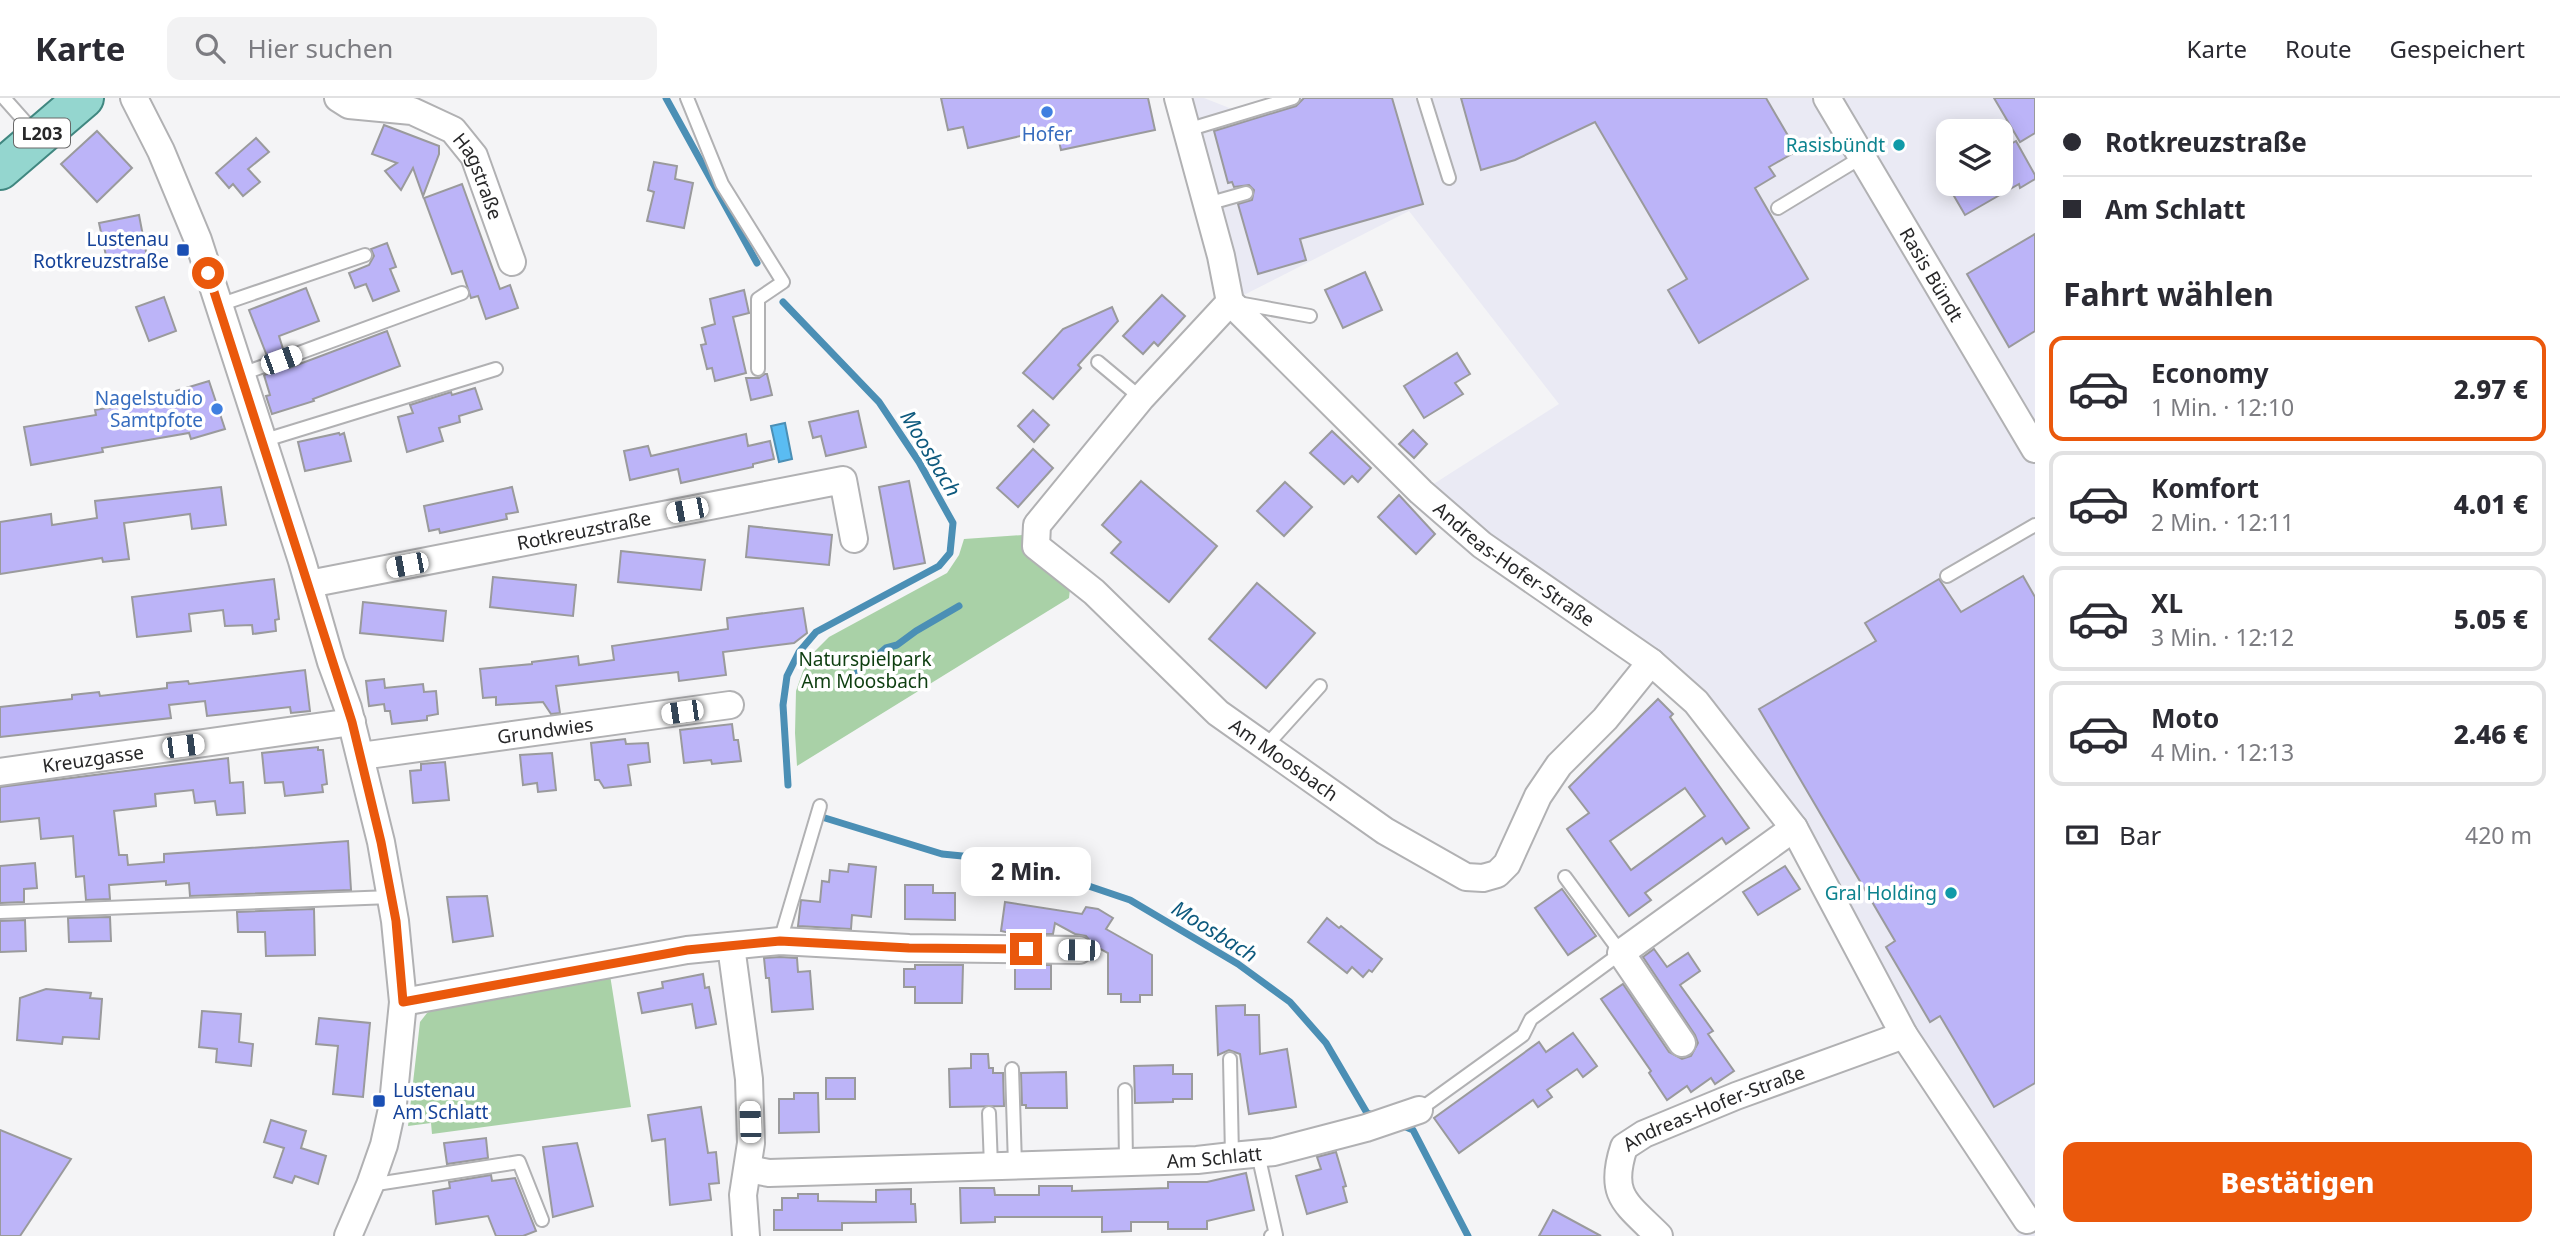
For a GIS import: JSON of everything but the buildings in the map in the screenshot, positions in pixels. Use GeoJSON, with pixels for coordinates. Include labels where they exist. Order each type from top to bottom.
{"type":"FeatureCollection","features":[{"type":"Feature","properties":{"kind":"main road","name":"L203"},"geometry":{"type":"LineString","coordinates":[[0,170],[84,98]]}},
{"type":"Feature","properties":{"kind":"street"},"geometry":{"type":"LineString","coordinates":[[134,98],[161,151],[198,240],[352,722],[381,842],[391,897],[403,1002],[393,1104],[384,1145],[348,1236]]}},
{"type":"Feature","properties":{"kind":"street","name":"Hagstraße"},"geometry":{"type":"LineString","coordinates":[[338,98],[349,105],[412,111],[453,130],[474,156],[512,262]]}},
{"type":"Feature","properties":{"kind":"street"},"geometry":{"type":"LineString","coordinates":[[1141,398],[1230,302],[1221,256],[1178,98]]}},
{"type":"Feature","properties":{"kind":"street","name":"Rasis Bündt"},"geometry":{"type":"LineString","coordinates":[[1828,98],[2035,449]]}},
{"type":"Feature","properties":{"kind":"street","name":"Andreas-Hofer-Straße"},"geometry":{"type":"LineString","coordinates":[[1230,302],[1421,492],[1482,545],[1651,662],[1696,702],[1794,828],[1904,1035],[2026,1224]]}},
{"type":"Feature","properties":{"kind":"street","name":"Am Moosbach"},"geometry":{"type":"LineString","coordinates":[[1141,398],[1037,525],[1036,546],[1094,592],[1217,713],[1385,831],[1466,877],[1483,878],[1497,874],[1507,864],[1538,796],[1559,765],[1605,719],[1651,662]]}},
{"type":"Feature","properties":{"kind":"street","name":"Rotkreuzstraße"},"geometry":{"type":"LineString","coordinates":[[309,584],[843,480],[854,539]]}},
{"type":"Feature","properties":{"kind":"street","name":"Grundwies"},"geometry":{"type":"LineString","coordinates":[[361,756],[730,705]]}},
{"type":"Feature","properties":{"kind":"street","name":"Kreuzgasse"},"geometry":{"type":"LineString","coordinates":[[0,772],[352,722]]}},
{"type":"Feature","properties":{"kind":"street"},"geometry":{"type":"LineString","coordinates":[[1682,1044],[1621,953],[1794,828]]}},
{"type":"Feature","properties":{"kind":"street"},"geometry":{"type":"LineString","coordinates":[[403,1002],[687,950],[780,941],[909,948],[1079,950]]}},
{"type":"Feature","properties":{"kind":"street"},"geometry":{"type":"LineString","coordinates":[[731,946],[748,1079],[751,1143],[743,1195],[746,1236]]}},
{"type":"Feature","properties":{"kind":"street","name":"Andreas-Hofer-Straße"},"geometry":{"type":"LineString","coordinates":[[1659,1236],[1619,1194],[1616,1171],[1623,1147],[1644,1134],[1736,1096],[1904,1035]]}},
{"type":"Feature","properties":{"kind":"street","name":"Am Schlatt"},"geometry":{"type":"LineString","coordinates":[[748,1169],[769,1173],[1126,1162],[1245,1155],[1274,1152],[1366,1128],[1419,1110]]}},
{"type":"Feature","properties":{"kind":"lane"},"geometry":{"type":"LineString","coordinates":[[4,98],[38,136]]}},
{"type":"Feature","properties":{"kind":"lane"},"geometry":{"type":"LineString","coordinates":[[687,98],[722,184],[783,282],[758,299],[758,369]]}},
{"type":"Feature","properties":{"kind":"lane"},"geometry":{"type":"LineString","coordinates":[[1187,130],[1293,98]]}},
{"type":"Feature","properties":{"kind":"lane"},"geometry":{"type":"LineString","coordinates":[[1424,98],[1449,178]]}},
{"type":"Feature","properties":{"kind":"lane"},"geometry":{"type":"LineString","coordinates":[[1778,208],[1862,157]]}},
{"type":"Feature","properties":{"kind":"lane"},"geometry":{"type":"LineString","coordinates":[[1207,204],[1245,194]]}},
{"type":"Feature","properties":{"kind":"lane"},"geometry":{"type":"LineString","coordinates":[[219,304],[365,255]]}},
{"type":"Feature","properties":{"kind":"lane"},"geometry":{"type":"LineString","coordinates":[[242,374],[462,293]]}},
{"type":"Feature","properties":{"kind":"lane"},"geometry":{"type":"LineString","coordinates":[[1230,302],[1310,316]]}},
{"type":"Feature","properties":{"kind":"lane"},"geometry":{"type":"LineString","coordinates":[[1098,362],[1141,398]]}},
{"type":"Feature","properties":{"kind":"lane"},"geometry":{"type":"LineString","coordinates":[[262,440],[496,369]]}},
{"type":"Feature","properties":{"kind":"lane"},"geometry":{"type":"LineString","coordinates":[[1947,576],[2035,525]]}},
{"type":"Feature","properties":{"kind":"lane"},"geometry":{"type":"LineString","coordinates":[[1265,747],[1320,686]]}},
{"type":"Feature","properties":{"kind":"lane"},"geometry":{"type":"LineString","coordinates":[[780,941],[820,806]]}},
{"type":"Feature","properties":{"kind":"lane"},"geometry":{"type":"LineString","coordinates":[[1565,877],[1621,953]]}},
{"type":"Feature","properties":{"kind":"lane"},"geometry":{"type":"LineString","coordinates":[[0,912],[391,897]]}},
{"type":"Feature","properties":{"kind":"lane","name":"Am Schlatt"},"geometry":{"type":"LineString","coordinates":[[1419,1110],[1523,1035],[1531,1019],[1621,953]]}},
{"type":"Feature","properties":{"kind":"lane"},"geometry":{"type":"LineString","coordinates":[[1230,1059],[1245,1155],[1276,1235],[1271,1236]]}},
{"type":"Feature","properties":{"kind":"lane"},"geometry":{"type":"LineString","coordinates":[[1003,1166],[1012,1069]]}},
{"type":"Feature","properties":{"kind":"lane"},"geometry":{"type":"LineString","coordinates":[[1125,1090],[1126,1162]]}},
{"type":"Feature","properties":{"kind":"lane"},"geometry":{"type":"LineString","coordinates":[[989,1113],[1003,1166]]}},
{"type":"Feature","properties":{"kind":"lane"},"geometry":{"type":"LineString","coordinates":[[370,1185],[519,1162],[542,1220]]}},
{"type":"Feature","properties":{"kind":"shaded area"},"geometry":{"type":"Polygon","coordinates":[[[1178,98],[1204,98],[1232,109],[1267,98],[2035,98],[2035,1236],[2017,1236],[2027,1220],[1794,828],[1696,702],[1421,492],[1559,404],[1409,211],[1230,302],[1178,98]]]}},
{"type":"Feature","properties":{"kind":"green space","name":"Naturspielpark Am Moosbach"},"geometry":{"type":"Polygon","coordinates":[[[1037,534],[1070,589],[1069,598],[797,766],[796,691],[813,653],[829,637],[947,573],[959,555],[964,539],[1037,534]]]}},
{"type":"Feature","properties":{"kind":"green space"},"geometry":{"type":"Polygon","coordinates":[[[610,975],[631,1107],[432,1134],[431,1123],[408,1126],[420,1022],[427,1013],[438,1006],[610,975]]]}},
{"type":"Feature","properties":{"kind":"water"},"geometry":{"type":"Polygon","coordinates":[[[785,423],[792,459],[779,462],[771,426],[785,423]]]}},
{"type":"Feature","properties":{"kind":"waterway","name":"Moosbach"},"geometry":{"type":"LineString","coordinates":[[666,98],[757,263]]}},
{"type":"Feature","properties":{"kind":"waterway","name":"Moosbach"},"geometry":{"type":"LineString","coordinates":[[783,302],[879,402],[919,462],[953,523],[950,553],[939,566],[816,632],[799,652],[787,676],[783,705],[788,785]]}},
{"type":"Feature","properties":{"kind":"waterway"},"geometry":{"type":"LineString","coordinates":[[851,678],[886,648],[897,645],[959,606]]}},
{"type":"Feature","properties":{"kind":"waterway","name":"Moosbach"},"geometry":{"type":"LineString","coordinates":[[825,818],[942,854],[993,859],[1065,878],[1130,900],[1238,964],[1290,1002],[1326,1043],[1367,1113],[1377,1116]]}},
{"type":"Feature","properties":{"kind":"waterway","name":"Moosbach"},"geometry":{"type":"LineString","coordinates":[[1401,1125],[1413,1130],[1468,1236]]}},
{"type":"Feature","properties":{"kind":"place","name":"Hofer"},"geometry":{"type":"Point","coordinates":[1047,112]}},
{"type":"Feature","properties":{"kind":"place","name":"Rasisbündt"},"geometry":{"type":"Point","coordinates":[1899,145]}},
{"type":"Feature","properties":{"kind":"place","name":"Lustenau Rotkreuzstraße"},"geometry":{"type":"Point","coordinates":[183,250]}},
{"type":"Feature","properties":{"kind":"place","name":"Nagelstudio Samtpfote"},"geometry":{"type":"Point","coordinates":[217,409]}},
{"type":"Feature","properties":{"kind":"place","name":"Gral Holding"},"geometry":{"type":"Point","coordinates":[1951,893]}},
{"type":"Feature","properties":{"kind":"place","name":"Lustenau Am Schlatt"},"geometry":{"type":"Point","coordinates":[379,1101]}},
{"type":"Feature","properties":{"kind":"route"},"geometry":{"type":"LineString","coordinates":[[208,273],[352,722],[381,842],[396,921],[403,1002],[687,950],[780,941],[909,948],[1026,949]]}}]}
